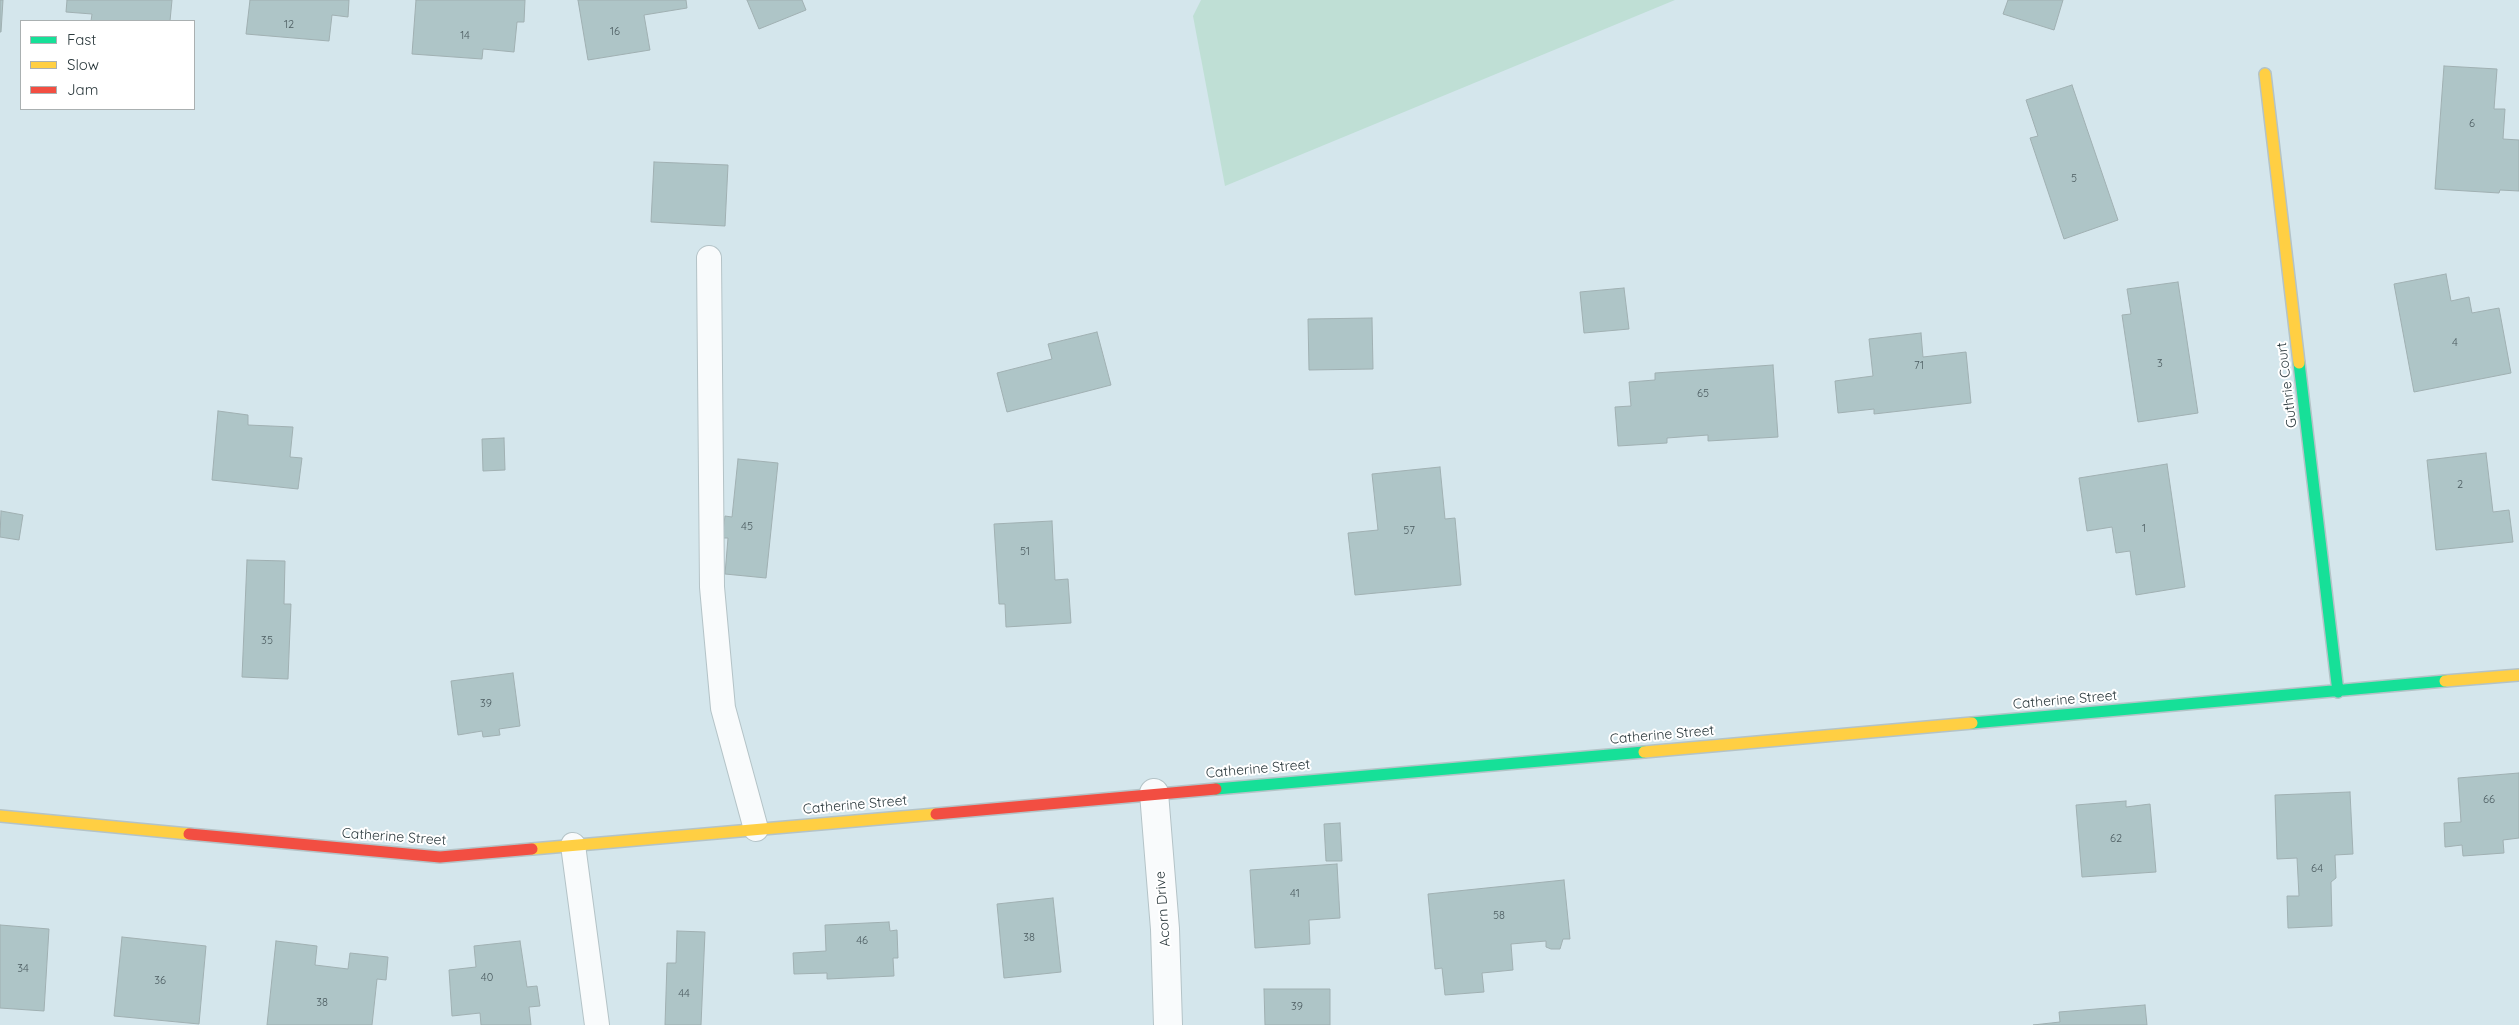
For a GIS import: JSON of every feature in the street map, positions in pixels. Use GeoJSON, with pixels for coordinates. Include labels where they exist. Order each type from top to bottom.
{"type":"FeatureCollection","features":[{"type":"Feature","properties":{"kind":"street","name":"Guthrie Court"},"geometry":{"type":"LineString","coordinates":[[2266,74],[2338,692]]}},
{"type":"Feature","properties":{"kind":"street","name":"Catherine Street"},"geometry":{"type":"LineString","coordinates":[[0,816],[440,857],[2519,675]]}},
{"type":"Feature","properties":{"kind":"street","name":"Acorn Drive"},"geometry":{"type":"LineString","coordinates":[[1154,793],[1165,929],[1168,1025]]}},
{"type":"Feature","properties":{"kind":"lane"},"geometry":{"type":"LineString","coordinates":[[709,258],[712,587],[723,708],[756,829]]}},
{"type":"Feature","properties":{"kind":"lane"},"geometry":{"type":"LineString","coordinates":[[573,845],[597,1025]]}},
{"type":"Feature","properties":{"kind":"green space"},"geometry":{"type":"Polygon","coordinates":[[[1201,0],[1675,0],[1225,186],[1193,16],[1201,0]]]}},
{"type":"Feature","properties":{"kind":"building"},"geometry":{"type":"Polygon","coordinates":[[[0,0],[3,0],[1,32],[0,32],[0,0]]]}},
{"type":"Feature","properties":{"kind":"building"},"geometry":{"type":"Polygon","coordinates":[[[67,0],[172,0],[170,20],[91,20],[92,14],[66,12],[67,0]]]}},
{"type":"Feature","properties":{"kind":"building"},"geometry":{"type":"Polygon","coordinates":[[[250,0],[349,0],[348,17],[332,15],[329,41],[246,34],[250,0]]]}},
{"type":"Feature","properties":{"kind":"building"},"geometry":{"type":"Polygon","coordinates":[[[416,0],[525,0],[524,22],[517,22],[514,52],[483,49],[482,59],[412,54],[416,0]]]}},
{"type":"Feature","properties":{"kind":"building"},"geometry":{"type":"Polygon","coordinates":[[[578,0],[686,0],[687,8],[644,15],[650,50],[588,60],[578,0]]]}},
{"type":"Feature","properties":{"kind":"building"},"geometry":{"type":"Polygon","coordinates":[[[747,0],[802,0],[806,10],[759,29],[747,0]]]}},
{"type":"Feature","properties":{"kind":"building"},"geometry":{"type":"Polygon","coordinates":[[[2008,0],[2063,0],[2054,30],[2003,14],[2008,0]]]}},
{"type":"Feature","properties":{"kind":"building"},"geometry":{"type":"Polygon","coordinates":[[[2444,66],[2497,69],[2494,109],[2505,109],[2503,139],[2519,140],[2519,191],[2500,190],[2499,193],[2435,189],[2444,66]]]}},
{"type":"Feature","properties":{"kind":"building"},"geometry":{"type":"Polygon","coordinates":[[[2072,85],[2118,220],[2064,239],[2030,138],[2038,136],[2026,100],[2072,85]]]}},
{"type":"Feature","properties":{"kind":"building"},"geometry":{"type":"Polygon","coordinates":[[[654,162],[728,165],[725,226],[651,222],[654,162]]]}},
{"type":"Feature","properties":{"kind":"building"},"geometry":{"type":"Polygon","coordinates":[[[2446,274],[2451,301],[2469,297],[2472,313],[2499,308],[2511,373],[2414,392],[2394,284],[2446,274]]]}},
{"type":"Feature","properties":{"kind":"building"},"geometry":{"type":"Polygon","coordinates":[[[2178,282],[2198,413],[2138,422],[2122,315],[2131,314],[2127,289],[2178,282]]]}},
{"type":"Feature","properties":{"kind":"building"},"geometry":{"type":"Polygon","coordinates":[[[1624,288],[1629,329],[1584,333],[1580,292],[1624,288]]]}},
{"type":"Feature","properties":{"kind":"building"},"geometry":{"type":"Polygon","coordinates":[[[1372,318],[1373,369],[1309,370],[1308,319],[1372,318]]]}},
{"type":"Feature","properties":{"kind":"building"},"geometry":{"type":"Polygon","coordinates":[[[1097,332],[1111,385],[1007,412],[997,373],[1052,359],[1048,344],[1097,332]]]}},
{"type":"Feature","properties":{"kind":"building"},"geometry":{"type":"Polygon","coordinates":[[[1921,333],[1923,357],[1966,352],[1971,403],[1874,414],[1874,409],[1838,413],[1835,381],[1873,376],[1869,339],[1921,333]]]}},
{"type":"Feature","properties":{"kind":"building"},"geometry":{"type":"Polygon","coordinates":[[[1773,365],[1778,437],[1708,441],[1708,435],[1667,438],[1667,443],[1618,446],[1615,407],[1631,406],[1629,382],[1655,380],[1655,373],[1773,365]]]}},
{"type":"Feature","properties":{"kind":"building"},"geometry":{"type":"Polygon","coordinates":[[[218,411],[248,415],[248,425],[293,427],[290,457],[302,458],[298,489],[212,480],[218,411]]]}},
{"type":"Feature","properties":{"kind":"building"},"geometry":{"type":"Polygon","coordinates":[[[504,438],[505,470],[483,471],[482,439],[504,438]]]}},
{"type":"Feature","properties":{"kind":"building"},"geometry":{"type":"Polygon","coordinates":[[[2486,453],[2493,512],[2509,510],[2513,542],[2436,550],[2427,460],[2486,453]]]}},
{"type":"Feature","properties":{"kind":"building"},"geometry":{"type":"Polygon","coordinates":[[[738,459],[778,463],[766,578],[725,574],[728,538],[722,538],[725,516],[732,517],[738,459]]]}},
{"type":"Feature","properties":{"kind":"building"},"geometry":{"type":"Polygon","coordinates":[[[2167,464],[2185,587],[2136,595],[2130,551],[2116,553],[2112,527],[2087,531],[2079,478],[2167,464]]]}},
{"type":"Feature","properties":{"kind":"building"},"geometry":{"type":"Polygon","coordinates":[[[1440,467],[1445,519],[1455,518],[1461,585],[1355,595],[1348,533],[1378,530],[1372,474],[1440,467]]]}},
{"type":"Feature","properties":{"kind":"building"},"geometry":{"type":"Polygon","coordinates":[[[1,511],[23,515],[19,540],[0,537],[1,511]]]}},
{"type":"Feature","properties":{"kind":"building"},"geometry":{"type":"Polygon","coordinates":[[[1052,521],[1055,580],[1068,579],[1071,623],[1006,627],[1005,604],[999,604],[994,524],[1052,521]]]}},
{"type":"Feature","properties":{"kind":"building"},"geometry":{"type":"Polygon","coordinates":[[[247,560],[285,561],[284,604],[291,604],[288,679],[242,677],[247,560]]]}},
{"type":"Feature","properties":{"kind":"building"},"geometry":{"type":"Polygon","coordinates":[[[513,673],[520,726],[499,729],[500,735],[483,737],[482,731],[458,735],[451,681],[513,673]]]}},
{"type":"Feature","properties":{"kind":"building"},"geometry":{"type":"Polygon","coordinates":[[[2519,773],[2519,838],[2503,840],[2504,853],[2463,856],[2462,845],[2445,847],[2444,823],[2461,822],[2458,778],[2519,773]]]}},
{"type":"Feature","properties":{"kind":"building"},"geometry":{"type":"Polygon","coordinates":[[[2350,792],[2353,854],[2335,855],[2336,878],[2331,882],[2332,926],[2288,928],[2287,896],[2299,896],[2297,858],[2277,859],[2275,795],[2350,792]]]}},
{"type":"Feature","properties":{"kind":"building"},"geometry":{"type":"Polygon","coordinates":[[[2126,801],[2126,807],[2150,804],[2156,872],[2082,877],[2076,805],[2126,801]]]}},
{"type":"Feature","properties":{"kind":"building"},"geometry":{"type":"Polygon","coordinates":[[[1340,823],[1342,861],[1326,861],[1324,824],[1340,823]]]}},
{"type":"Feature","properties":{"kind":"building"},"geometry":{"type":"Polygon","coordinates":[[[1337,864],[1340,918],[1309,920],[1310,944],[1255,948],[1250,870],[1337,864]]]}},
{"type":"Feature","properties":{"kind":"building"},"geometry":{"type":"Polygon","coordinates":[[[1564,880],[1570,939],[1563,939],[1560,949],[1546,947],[1546,941],[1511,944],[1513,970],[1482,973],[1484,992],[1445,995],[1442,968],[1435,969],[1428,894],[1564,880]]]}},
{"type":"Feature","properties":{"kind":"building"},"geometry":{"type":"Polygon","coordinates":[[[1053,898],[1061,972],[1004,978],[997,904],[1053,898]]]}},
{"type":"Feature","properties":{"kind":"building"},"geometry":{"type":"Polygon","coordinates":[[[889,922],[890,931],[897,930],[898,958],[893,958],[894,976],[827,979],[827,973],[794,974],[793,953],[826,951],[825,925],[889,922]]]}},
{"type":"Feature","properties":{"kind":"building"},"geometry":{"type":"Polygon","coordinates":[[[0,925],[49,929],[44,1011],[0,1008],[0,925]]]}},
{"type":"Feature","properties":{"kind":"building"},"geometry":{"type":"Polygon","coordinates":[[[677,931],[705,932],[701,1025],[665,1025],[667,963],[676,963],[677,931]]]}},
{"type":"Feature","properties":{"kind":"building"},"geometry":{"type":"Polygon","coordinates":[[[122,937],[206,946],[199,1024],[114,1016],[122,937]]]}},
{"type":"Feature","properties":{"kind":"building"},"geometry":{"type":"Polygon","coordinates":[[[276,941],[317,946],[315,965],[348,969],[350,953],[388,957],[386,980],[377,979],[372,1025],[267,1025],[276,941]]]}},
{"type":"Feature","properties":{"kind":"building"},"geometry":{"type":"Polygon","coordinates":[[[520,941],[527,987],[537,986],[540,1006],[529,1007],[531,1025],[481,1025],[480,1013],[452,1016],[449,970],[476,967],[474,946],[520,941]]]}},
{"type":"Feature","properties":{"kind":"building"},"geometry":{"type":"Polygon","coordinates":[[[1264,989],[1330,989],[1330,1025],[1265,1025],[1264,989]]]}},
{"type":"Feature","properties":{"kind":"building"},"geometry":{"type":"Polygon","coordinates":[[[2145,1005],[2147,1025],[2033,1025],[2060,1022],[2059,1012],[2145,1005]]]}},
{"type":"Feature","properties":{"kind":"traffic: fast"},"geometry":{"type":"LineString","coordinates":[[2299,363],[2338,692]]}},
{"type":"Feature","properties":{"kind":"traffic: fast"},"geometry":{"type":"LineString","coordinates":[[1972,723],[2445,681]]}},
{"type":"Feature","properties":{"kind":"traffic: fast"},"geometry":{"type":"LineString","coordinates":[[1216,789],[1644,752]]}},
{"type":"Feature","properties":{"kind":"traffic: slow"},"geometry":{"type":"LineString","coordinates":[[2265,74],[2299,363]]}},
{"type":"Feature","properties":{"kind":"traffic: slow"},"geometry":{"type":"LineString","coordinates":[[2445,681],[2519,675]]}},
{"type":"Feature","properties":{"kind":"traffic: slow"},"geometry":{"type":"LineString","coordinates":[[1644,752],[1972,723]]}},
{"type":"Feature","properties":{"kind":"traffic: slow"},"geometry":{"type":"LineString","coordinates":[[532,849],[936,814]]}},
{"type":"Feature","properties":{"kind":"traffic: slow"},"geometry":{"type":"LineString","coordinates":[[0,816],[189,834]]}},
{"type":"Feature","properties":{"kind":"traffic: jam"},"geometry":{"type":"LineString","coordinates":[[936,814],[1216,789]]}},
{"type":"Feature","properties":{"kind":"traffic: jam"},"geometry":{"type":"LineString","coordinates":[[189,834],[440,857],[532,849]]}}]}
